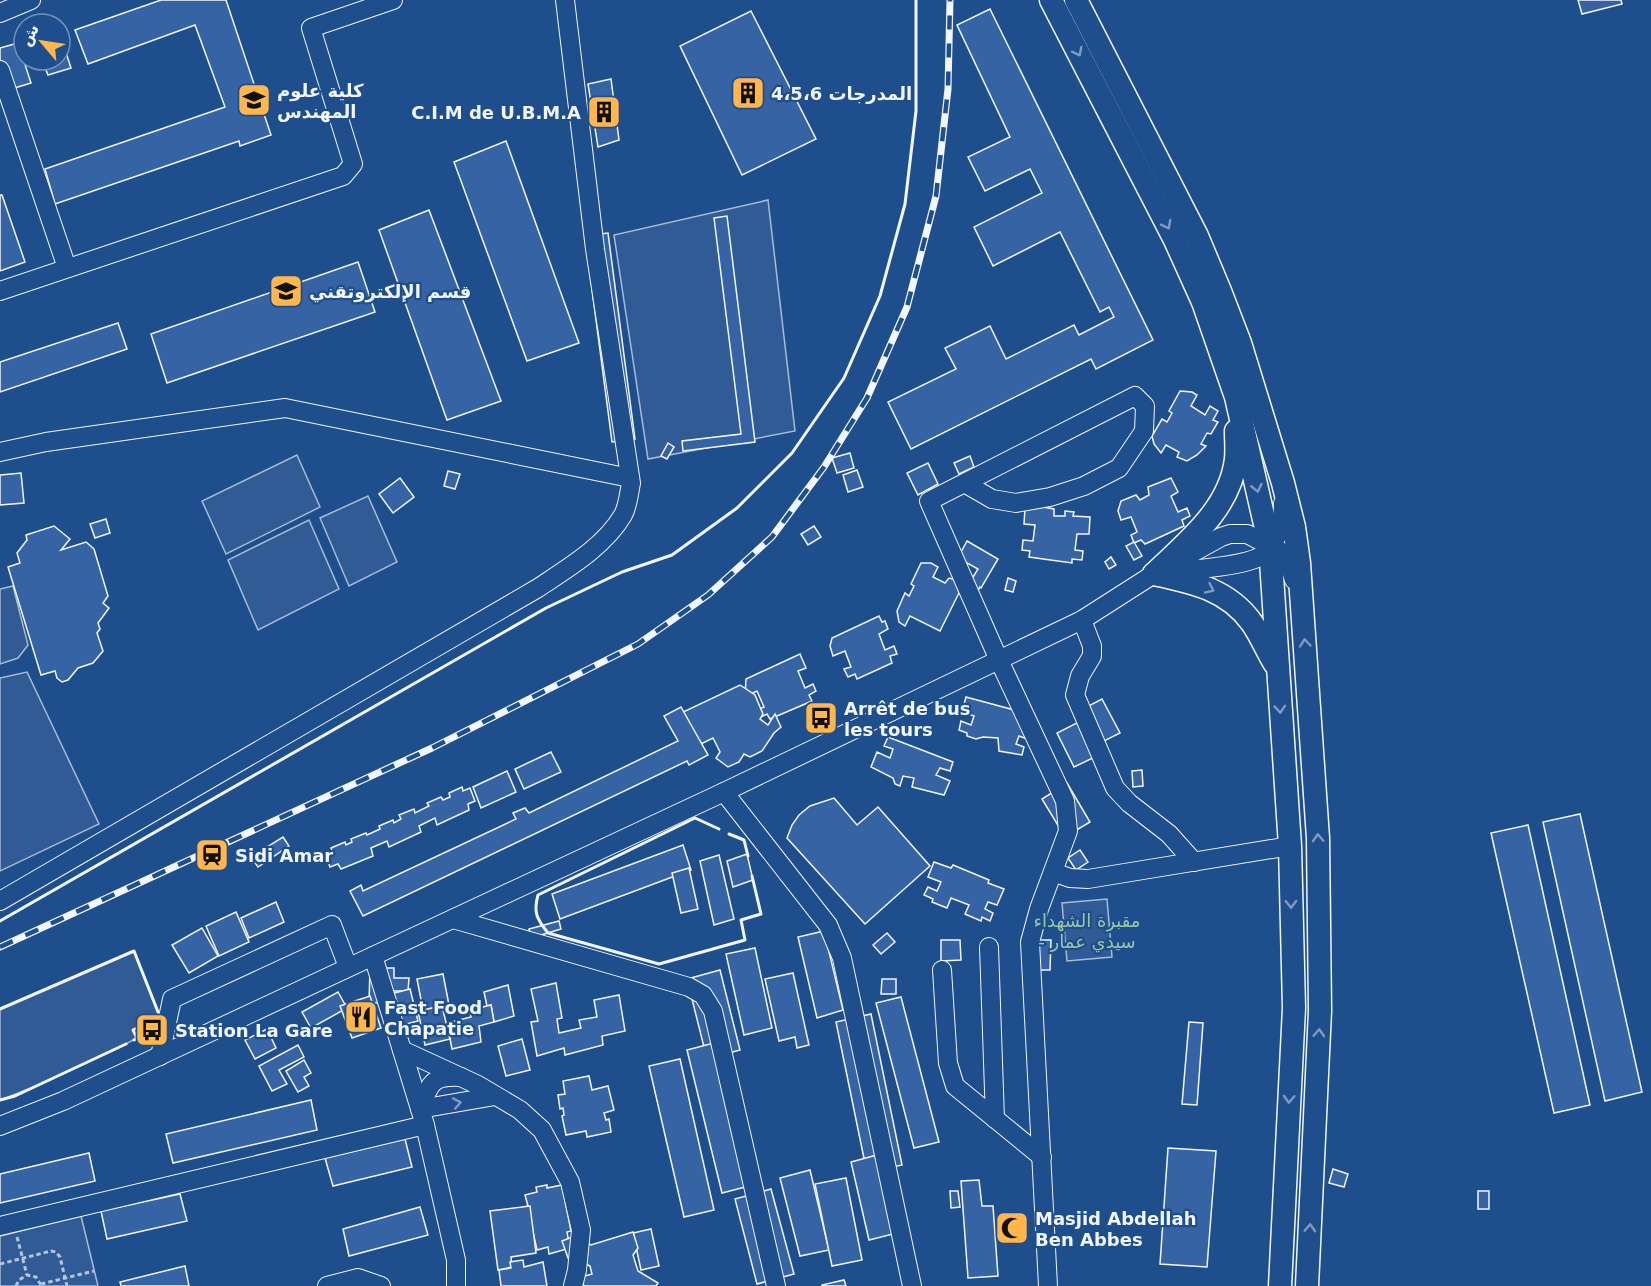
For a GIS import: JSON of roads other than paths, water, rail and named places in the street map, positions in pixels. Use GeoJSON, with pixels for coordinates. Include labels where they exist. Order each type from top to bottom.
{"type":"FeatureCollection","features":[{"type":"Feature","properties":{"kind":"main road"},"geometry":{"type":"LineString","coordinates":[[1051,0],[1175,240],[1203,302],[1236,397],[1270,546],[1290,846],[1294,1008],[1280,1286]]}},
{"type":"Feature","properties":{"kind":"main road"},"geometry":{"type":"LineString","coordinates":[[1076,0],[1197,236],[1240,343],[1283,483],[1294,527],[1299,563],[1318,838],[1320,1011],[1307,1286]]}},
{"type":"Feature","properties":{"kind":"main road"},"geometry":{"type":"LineString","coordinates":[[1154,574],[1205,524],[1220,503],[1231,481],[1236,460],[1236,397]]}},
{"type":"Feature","properties":{"kind":"main road"},"geometry":{"type":"LineString","coordinates":[[1154,574],[1198,583],[1232,602],[1253,624],[1278,669]]}},
{"type":"Feature","properties":{"kind":"street"},"geometry":{"type":"LineString","coordinates":[[0,13],[31,0]]}},
{"type":"Feature","properties":{"kind":"street"},"geometry":{"type":"LineString","coordinates":[[0,291],[343,176],[353,164],[311,28],[393,0]]}},
{"type":"Feature","properties":{"kind":"street"},"geometry":{"type":"LineString","coordinates":[[0,901],[538,588],[576,562],[605,538],[624,513],[631,483],[595,249],[565,0]]}},
{"type":"Feature","properties":{"kind":"street"},"geometry":{"type":"LineString","coordinates":[[0,70],[67,268]]}},
{"type":"Feature","properties":{"kind":"street"},"geometry":{"type":"LineString","coordinates":[[966,484],[992,499],[1016,503],[1050,497],[1084,486],[1119,468],[1144,431],[1145,406],[1135,396],[929,501],[998,658],[1065,801],[1068,831],[1039,909],[1030,942],[1048,1286]]}},
{"type":"Feature","properties":{"kind":"street"},"geometry":{"type":"LineString","coordinates":[[0,452],[46,442],[285,408],[630,478]]}},
{"type":"Feature","properties":{"kind":"street"},"geometry":{"type":"LineString","coordinates":[[1154,574],[1242,562],[1260,556],[1270,546],[1282,526],[1283,483]]}},
{"type":"Feature","properties":{"kind":"street"},"geometry":{"type":"LineString","coordinates":[[0,1126],[63,1101],[453,919],[1082,620],[1154,574],[1230,534],[1247,534],[1282,552],[1287,558],[1302,608]]}},
{"type":"Feature","properties":{"kind":"street"},"geometry":{"type":"LineString","coordinates":[[1082,620],[1092,646],[1092,656],[1080,676],[1075,695],[1115,788],[1129,803],[1169,834],[1194,862]]}},
{"type":"Feature","properties":{"kind":"street"},"geometry":{"type":"LineString","coordinates":[[723,792],[828,925],[842,958],[912,1286]]}},
{"type":"Feature","properties":{"kind":"street"},"geometry":{"type":"LineString","coordinates":[[1053,872],[1070,878],[1088,879],[1290,846]]}},
{"type":"Feature","properties":{"kind":"street"},"geometry":{"type":"LineString","coordinates":[[453,919],[689,987],[703,995],[713,1011],[776,1286]]}},
{"type":"Feature","properties":{"kind":"street"},"geometry":{"type":"LineString","coordinates":[[160,1056],[172,999],[200,993],[282,954],[332,925],[348,967]]}},
{"type":"Feature","properties":{"kind":"street"},"geometry":{"type":"LineString","coordinates":[[989,947],[995,1119]]}},
{"type":"Feature","properties":{"kind":"street"},"geometry":{"type":"LineString","coordinates":[[373,956],[422,1117],[456,1260],[456,1286]]}},
{"type":"Feature","properties":{"kind":"street"},"geometry":{"type":"LineString","coordinates":[[942,970],[948,1063],[955,1086],[1042,1157]]}},
{"type":"Feature","properties":{"kind":"street"},"geometry":{"type":"LineString","coordinates":[[402,1050],[465,1078],[520,1110],[542,1130],[570,1182],[581,1230],[573,1286]]}},
{"type":"Feature","properties":{"kind":"street"},"geometry":{"type":"LineString","coordinates":[[422,1117],[431,1083],[443,1076],[465,1078]]}},
{"type":"Feature","properties":{"kind":"street"},"geometry":{"type":"LineString","coordinates":[[8,1229],[495,1096]]}},
{"type":"Feature","properties":{"kind":"street"},"geometry":{"type":"LineString","coordinates":[[327,1286],[358,1278],[381,1286]]}},
{"type":"Feature","properties":{"kind":"railway"},"geometry":{"type":"LineString","coordinates":[[0,947],[432,748],[638,644],[708,595],[772,537],[824,467],[867,398],[907,307],[936,196],[948,89],[950,0]]}},
{"type":"Feature","properties":{"kind":"place","name":"المدرجات 4،5،6"},"geometry":{"type":"Point","coordinates":[748,93]}},
{"type":"Feature","properties":{"kind":"place","name":"كلية علوم المهندس"},"geometry":{"type":"Point","coordinates":[254,100]}},
{"type":"Feature","properties":{"kind":"place","name":"C.I.M de U.B.M.A"},"geometry":{"type":"Point","coordinates":[604,112]}},
{"type":"Feature","properties":{"kind":"place","name":"قسم الإلكتروتقني"},"geometry":{"type":"Point","coordinates":[286,291]}},
{"type":"Feature","properties":{"kind":"place","name":"Arrêt de bus les tours"},"geometry":{"type":"Point","coordinates":[821,718]}},
{"type":"Feature","properties":{"kind":"place","name":"Sidi Amar"},"geometry":{"type":"Point","coordinates":[212,855]}},
{"type":"Feature","properties":{"kind":"place","name":"Fast Food Chapatie"},"geometry":{"type":"Point","coordinates":[361,1017]}},
{"type":"Feature","properties":{"kind":"place","name":"Station La Gare"},"geometry":{"type":"Point","coordinates":[152,1030]}},
{"type":"Feature","properties":{"kind":"place","name":"Masjid Abdellah Ben Abbes"},"geometry":{"type":"Point","coordinates":[1012,1228]}},
{"type":"Feature","properties":{"kind":"park label","name":"مقبرة الشهداء - سيدي عمار"},"geometry":{"type":"Point","coordinates":[1087,930]}}]}
